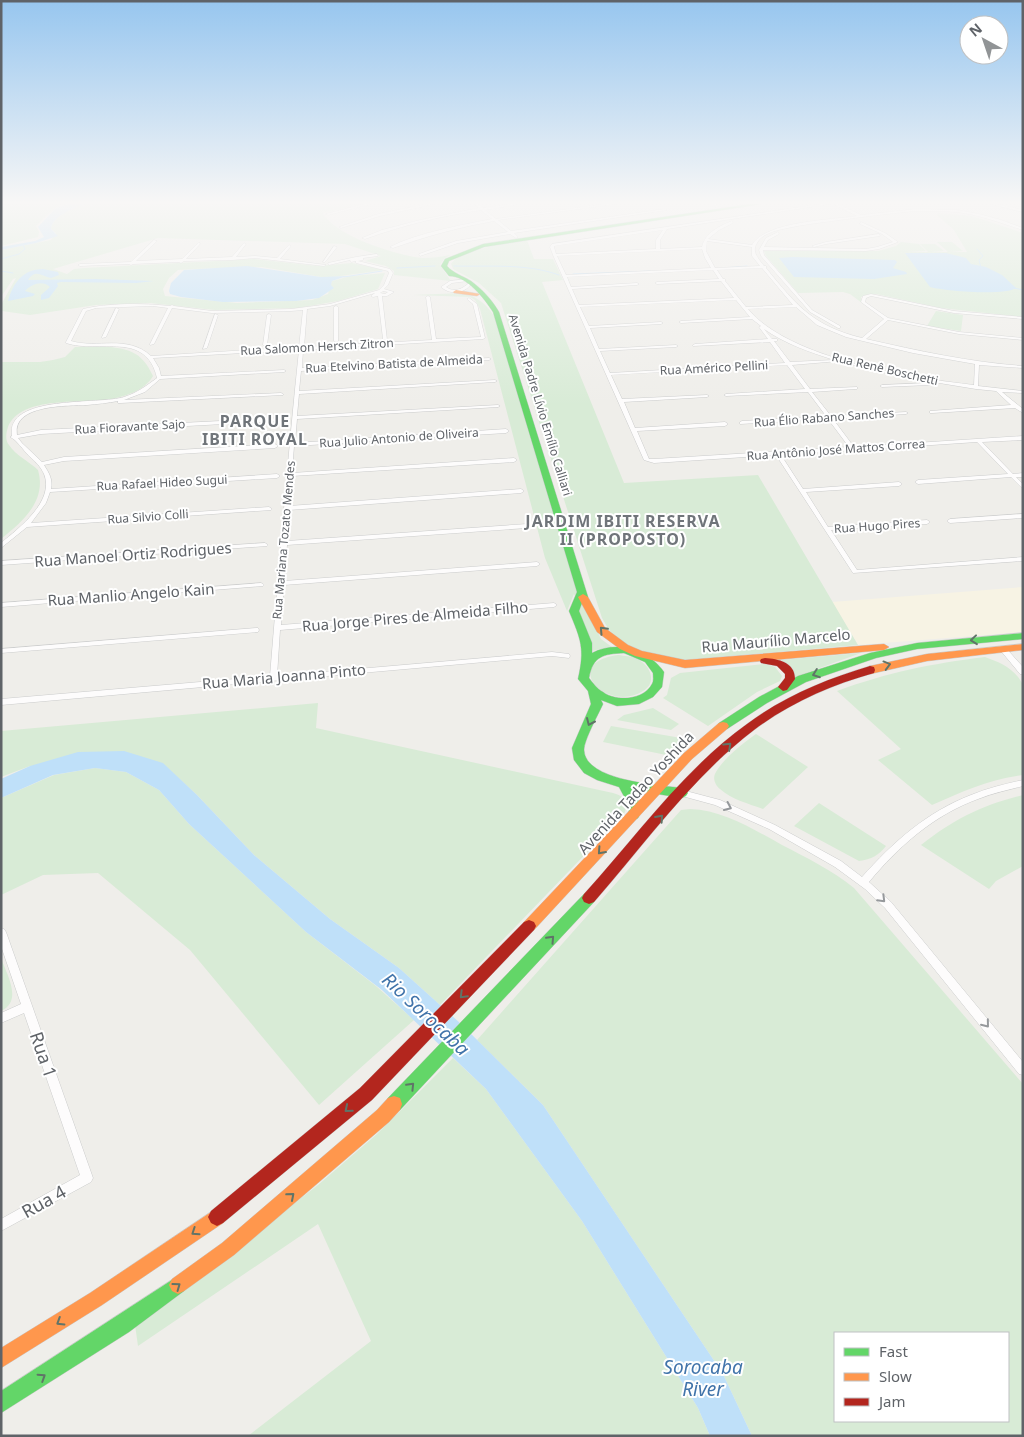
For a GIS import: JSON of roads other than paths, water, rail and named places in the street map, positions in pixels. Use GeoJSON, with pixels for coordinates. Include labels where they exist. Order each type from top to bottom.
{"type":"FeatureCollection","features":[{"type":"Feature","properties":{"kind":"street"},"geometry":{"type":"LineString","coordinates":[[385,339],[381,293],[386,285],[390,271]]}},
{"type":"Feature","properties":{"kind":"street"},"geometry":{"type":"LineString","coordinates":[[449,271],[462,285]]}},
{"type":"Feature","properties":{"kind":"street"},"geometry":{"type":"LineString","coordinates":[[563,271],[634,430],[725,424]]}},
{"type":"Feature","properties":{"kind":"street"},"geometry":{"type":"LineString","coordinates":[[564,274],[638,271]]}},
{"type":"Feature","properties":{"kind":"street","name":"Rua Renê Boschetti"},"geometry":{"type":"LineString","coordinates":[[717,271],[758,324],[785,340],[844,361],[912,377],[998,391],[1023,392]]}},
{"type":"Feature","properties":{"kind":"street"},"geometry":{"type":"LineString","coordinates":[[767,271],[797,306],[819,324],[877,342],[964,357],[1023,363]]}},
{"type":"Feature","properties":{"kind":"street"},"geometry":{"type":"LineString","coordinates":[[770,271],[785,282]]}},
{"type":"Feature","properties":{"kind":"street"},"geometry":{"type":"LineString","coordinates":[[775,271],[811,311],[837,326],[865,338]]}},
{"type":"Feature","properties":{"kind":"street"},"geometry":{"type":"LineString","coordinates":[[657,283],[724,280]]}},
{"type":"Feature","properties":{"kind":"street"},"geometry":{"type":"LineString","coordinates":[[570,288],[637,284]]}},
{"type":"Feature","properties":{"kind":"street"},"geometry":{"type":"LineString","coordinates":[[81,316],[91,310],[170,308],[216,315],[269,315],[336,307],[390,290],[386,285]]}},
{"type":"Feature","properties":{"kind":"street","name":"Avenida Padre Lívio Emílio Calliari"},"geometry":{"type":"LineString","coordinates":[[462,285],[488,296],[496,312],[568,544],[581,593],[601,630],[624,647],[638,654]]}},
{"type":"Feature","properties":{"kind":"street","name":"Rua Salomon Hersch Zitron"},"geometry":{"type":"LineString","coordinates":[[151,357],[483,338],[475,304],[462,285]]}},
{"type":"Feature","properties":{"kind":"street"},"geometry":{"type":"LineString","coordinates":[[106,403],[140,393],[159,378],[157,366],[151,357],[141,350],[130,346],[68,342],[84,310],[96,306],[170,308],[212,312],[304,311],[381,293]]}},
{"type":"Feature","properties":{"kind":"street"},"geometry":{"type":"LineString","coordinates":[[1023,318],[954,312],[879,295],[864,297],[863,302],[887,319],[959,333],[1023,339]]}},
{"type":"Feature","properties":{"kind":"street"},"geometry":{"type":"LineString","coordinates":[[428,297],[434,341]]}},
{"type":"Feature","properties":{"kind":"street"},"geometry":{"type":"LineString","coordinates":[[366,298],[377,298],[382,301]]}},
{"type":"Feature","properties":{"kind":"street"},"geometry":{"type":"LineString","coordinates":[[578,306],[738,299]]}},
{"type":"Feature","properties":{"kind":"street"},"geometry":{"type":"LineString","coordinates":[[745,308],[797,306]]}},
{"type":"Feature","properties":{"kind":"street"},"geometry":{"type":"LineString","coordinates":[[336,307],[336,341]]}},
{"type":"Feature","properties":{"kind":"street"},"geometry":{"type":"LineString","coordinates":[[152,344],[170,308]]}},
{"type":"Feature","properties":{"kind":"street"},"geometry":{"type":"LineString","coordinates":[[104,337],[117,309]]}},
{"type":"Feature","properties":{"kind":"street","name":"Rua Mariana Tozato Mendes"},"geometry":{"type":"LineString","coordinates":[[273,678],[304,311]]}},
{"type":"Feature","properties":{"kind":"street"},"geometry":{"type":"LineString","coordinates":[[205,348],[216,315]]}},
{"type":"Feature","properties":{"kind":"street"},"geometry":{"type":"LineString","coordinates":[[265,345],[269,315]]}},
{"type":"Feature","properties":{"kind":"street"},"geometry":{"type":"LineString","coordinates":[[681,322],[753,318]]}},
{"type":"Feature","properties":{"kind":"street"},"geometry":{"type":"LineString","coordinates":[[865,338],[887,319]]}},
{"type":"Feature","properties":{"kind":"street"},"geometry":{"type":"LineString","coordinates":[[588,327],[661,323]]}},
{"type":"Feature","properties":{"kind":"street"},"geometry":{"type":"LineString","coordinates":[[758,324],[853,449]]}},
{"type":"Feature","properties":{"kind":"street"},"geometry":{"type":"LineString","coordinates":[[695,345],[785,340]]}},
{"type":"Feature","properties":{"kind":"street"},"geometry":{"type":"LineString","coordinates":[[888,344],[977,362],[1023,367]]}},
{"type":"Feature","properties":{"kind":"street"},"geometry":{"type":"LineString","coordinates":[[598,350],[676,346]]}},
{"type":"Feature","properties":{"kind":"street"},"geometry":{"type":"LineString","coordinates":[[820,362],[829,360],[827,356]]}},
{"type":"Feature","properties":{"kind":"street","name":"Rua Etelvino Batista de Almeida"},"geometry":{"type":"LineString","coordinates":[[298,370],[489,359]]}},
{"type":"Feature","properties":{"kind":"street","name":"Rua Américo Pellini"},"geometry":{"type":"LineString","coordinates":[[609,374],[844,361]]}},
{"type":"Feature","properties":{"kind":"street"},"geometry":{"type":"LineString","coordinates":[[976,388],[977,362]]}},
{"type":"Feature","properties":{"kind":"street","name":"Rua Etelvino Batista de Almeida"},"geometry":{"type":"LineString","coordinates":[[159,378],[284,371]]}},
{"type":"Feature","properties":{"kind":"street"},"geometry":{"type":"LineString","coordinates":[[909,385],[916,381],[912,377]]}},
{"type":"Feature","properties":{"kind":"street"},"geometry":{"type":"LineString","coordinates":[[296,393],[495,381]]}},
{"type":"Feature","properties":{"kind":"street"},"geometry":{"type":"LineString","coordinates":[[882,386],[909,385],[935,381]]}},
{"type":"Feature","properties":{"kind":"street"},"geometry":{"type":"LineString","coordinates":[[726,395],[855,388]]}},
{"type":"Feature","properties":{"kind":"street"},"geometry":{"type":"LineString","coordinates":[[998,391],[1023,412]]}},
{"type":"Feature","properties":{"kind":"street"},"geometry":{"type":"LineString","coordinates":[[140,393],[140,398],[146,401]]}},
{"type":"Feature","properties":{"kind":"street"},"geometry":{"type":"LineString","coordinates":[[1,546],[26,525],[41,506],[47,491],[48,478],[41,464],[16,443],[13,437],[16,421],[34,410],[55,405],[281,394]]}},
{"type":"Feature","properties":{"kind":"street"},"geometry":{"type":"LineString","coordinates":[[621,401],[707,396]]}},
{"type":"Feature","properties":{"kind":"street"},"geometry":{"type":"LineString","coordinates":[[294,418],[498,406]]}},
{"type":"Feature","properties":{"kind":"street"},"geometry":{"type":"LineString","coordinates":[[932,412],[1016,406]]}},
{"type":"Feature","properties":{"kind":"street","name":"Rua Élio Rabano Sanches"},"geometry":{"type":"LineString","coordinates":[[742,423],[906,413]]}},
{"type":"Feature","properties":{"kind":"street","name":"Rua Fioravante Sajo"},"geometry":{"type":"LineString","coordinates":[[13,437],[41,432],[278,419]]}},
{"type":"Feature","properties":{"kind":"street","name":"Rua Antônio José Mattos Correa"},"geometry":{"type":"LineString","coordinates":[[634,430],[647,460],[650,461],[1023,438]]}},
{"type":"Feature","properties":{"kind":"street","name":"Rua Julio Antonio de Oliveira"},"geometry":{"type":"LineString","coordinates":[[292,445],[506,431]]}},
{"type":"Feature","properties":{"kind":"street"},"geometry":{"type":"LineString","coordinates":[[978,441],[1023,487]]}},
{"type":"Feature","properties":{"kind":"street"},"geometry":{"type":"LineString","coordinates":[[41,464],[64,459],[275,446]]}},
{"type":"Feature","properties":{"kind":"street"},"geometry":{"type":"LineString","coordinates":[[777,453],[855,572],[1023,559]]}},
{"type":"Feature","properties":{"kind":"street"},"geometry":{"type":"LineString","coordinates":[[289,475],[514,460]]}},
{"type":"Feature","properties":{"kind":"street"},"geometry":{"type":"LineString","coordinates":[[918,482],[1023,475]]}},
{"type":"Feature","properties":{"kind":"street","name":"Rua Rafael Hideo Sugui"},"geometry":{"type":"LineString","coordinates":[[47,491],[277,476]]}},
{"type":"Feature","properties":{"kind":"street"},"geometry":{"type":"LineString","coordinates":[[801,491],[898,484]]}},
{"type":"Feature","properties":{"kind":"street"},"geometry":{"type":"LineString","coordinates":[[287,508],[521,491]]}},
{"type":"Feature","properties":{"kind":"street","name":"Rua Silvio Colli"},"geometry":{"type":"LineString","coordinates":[[26,525],[269,509]]}},
{"type":"Feature","properties":{"kind":"street"},"geometry":{"type":"LineString","coordinates":[[950,521],[1023,516]]}},
{"type":"Feature","properties":{"kind":"street","name":"Rua Hugo Pires"},"geometry":{"type":"LineString","coordinates":[[826,530],[927,522]]}},
{"type":"Feature","properties":{"kind":"street"},"geometry":{"type":"LineString","coordinates":[[284,543],[527,526]]}},
{"type":"Feature","properties":{"kind":"street","name":"Rua Manoel Ortiz Rodrigues"},"geometry":{"type":"LineString","coordinates":[[1,563],[265,545]]}},
{"type":"Feature","properties":{"kind":"street"},"geometry":{"type":"LineString","coordinates":[[281,584],[538,564]]}},
{"type":"Feature","properties":{"kind":"street","name":"Rua Manlio Angelo Kain"},"geometry":{"type":"LineString","coordinates":[[1,605],[261,585]]}},
{"type":"Feature","properties":{"kind":"street","name":"Avenida Padre Lívio Emílio Calliari"},"geometry":{"type":"LineString","coordinates":[[581,593],[574,611],[588,643],[588,656],[585,665]]}},
{"type":"Feature","properties":{"kind":"street","name":"Rua Jorge Pires de Almeida Filho"},"geometry":{"type":"LineString","coordinates":[[276,628],[554,605]]}},
{"type":"Feature","properties":{"kind":"street"},"geometry":{"type":"LineString","coordinates":[[1,651],[256,630]]}},
{"type":"Feature","properties":{"kind":"street","name":"Avenida Tadao Yoshida"},"geometry":{"type":"LineString","coordinates":[[1,1359],[96,1300],[235,1204],[366,1094],[498,960],[688,756],[726,723],[802,679],[830,668],[874,655],[918,646],[1023,636]]}},
{"type":"Feature","properties":{"kind":"street","name":"Rua Maurílio Marcelo"},"geometry":{"type":"LineString","coordinates":[[585,665],[593,657],[604,652],[618,650],[685,664],[918,646]]}},
{"type":"Feature","properties":{"kind":"street"},"geometry":{"type":"LineString","coordinates":[[1,1403],[122,1325],[254,1228],[383,1116],[607,878],[698,774],[736,738],[768,715],[808,694],[855,674],[904,661],[943,654],[1023,647]]}},
{"type":"Feature","properties":{"kind":"street"},"geometry":{"type":"LineString","coordinates":[[1003,649],[1023,672]]}},
{"type":"Feature","properties":{"kind":"street","name":"Rua Maria Joanna Pinto"},"geometry":{"type":"LineString","coordinates":[[1,702],[552,654],[567,656]]}},
{"type":"Feature","properties":{"kind":"street"},"geometry":{"type":"LineString","coordinates":[[638,654],[655,664],[660,679]]}},
{"type":"Feature","properties":{"kind":"street","name":"Rua Maurílio Marcelo"},"geometry":{"type":"LineString","coordinates":[[593,692],[613,701],[635,701],[653,693],[660,679],[667,672],[674,669],[769,661],[780,664],[790,673],[790,679],[780,691]]}},
{"type":"Feature","properties":{"kind":"street"},"geometry":{"type":"LineString","coordinates":[[585,665],[584,679],[593,692],[597,704],[577,751],[578,762],[586,771],[593,775],[624,783],[682,793],[717,802],[772,827],[838,864],[863,882],[888,905],[1023,1070]]}},
{"type":"Feature","properties":{"kind":"street"},"geometry":{"type":"LineString","coordinates":[[624,783],[635,807],[634,815]]}},
{"type":"Feature","properties":{"kind":"street"},"geometry":{"type":"LineString","coordinates":[[863,882],[912,832],[933,816],[991,790],[1023,783]]}},
{"type":"Feature","properties":{"kind":"street","name":"Rua 1"},"geometry":{"type":"LineString","coordinates":[[1,932],[87,1178]]}},
{"type":"Feature","properties":{"kind":"street"},"geometry":{"type":"LineString","coordinates":[[1,1018],[26,1007]]}},
{"type":"Feature","properties":{"kind":"street","name":"Rua 4"},"geometry":{"type":"LineString","coordinates":[[1,1225],[87,1178]]}},
{"type":"Feature","properties":{"kind":"water"},"geometry":{"type":"Polygon","coordinates":[[[30,271],[53,271],[58,272],[59,275],[51,278],[34,274],[28,280],[95,279],[154,281],[136,283],[61,282],[57,283],[58,286],[49,298],[41,300],[41,295],[50,287],[44,284],[37,284],[25,291],[35,294],[33,296],[8,301],[13,288],[24,274],[30,271]]]}},
{"type":"Feature","properties":{"kind":"water"},"geometry":{"type":"Polygon","coordinates":[[[183,271],[281,271],[321,277],[347,276],[332,281],[331,285],[334,288],[319,298],[296,301],[223,302],[181,297],[170,294],[171,283],[183,271]]]}},
{"type":"Feature","properties":{"kind":"water"},"geometry":{"type":"Polygon","coordinates":[[[789,271],[903,271],[907,274],[874,279],[794,277],[789,271]]]}},
{"type":"Feature","properties":{"kind":"water"},"geometry":{"type":"Polygon","coordinates":[[[918,271],[994,271],[1002,275],[1016,288],[1000,292],[988,292],[930,287],[918,271]]]}},
{"type":"Feature","properties":{"kind":"water","name":"Sorocaba River"},"geometry":{"type":"Polygon","coordinates":[[[124,751],[163,763],[197,795],[254,855],[330,919],[399,968],[460,1023],[543,1105],[723,1374],[752,1436],[710,1436],[698,1408],[582,1221],[486,1089],[382,990],[306,932],[189,824],[159,790],[126,772],[95,768],[53,775],[1,798],[1,779],[30,766],[78,752],[124,751]]]}},
{"type":"Feature","properties":{"kind":"waterway"},"geometry":{"type":"LineString","coordinates":[[1,271],[13,273]]}},
{"type":"Feature","properties":{"kind":"waterway"},"geometry":{"type":"LineString","coordinates":[[344,277],[382,271]]}},
{"type":"Feature","properties":{"kind":"waterway"},"geometry":{"type":"LineString","coordinates":[[546,271],[559,275]]}},
{"type":"Feature","properties":{"kind":"waterway"},"geometry":{"type":"LineString","coordinates":[[573,274],[648,271]]}},
{"type":"Feature","properties":{"kind":"waterway"},"geometry":{"type":"LineString","coordinates":[[1014,288],[1023,290]]}},
{"type":"Feature","properties":{"kind":"district","name":"PARQUE IBITI ROYAL"},"geometry":{"type":"Point","coordinates":[255,430]}},
{"type":"Feature","properties":{"kind":"district","name":"JARDIM IBITI RESERVA II (PROPOSTO)"},"geometry":{"type":"Point","coordinates":[623,530]}},
{"type":"Feature","properties":{"kind":"water label","name":"Rio Sorocaba"},"geometry":{"type":"Point","coordinates":[426,1014]}}]}
